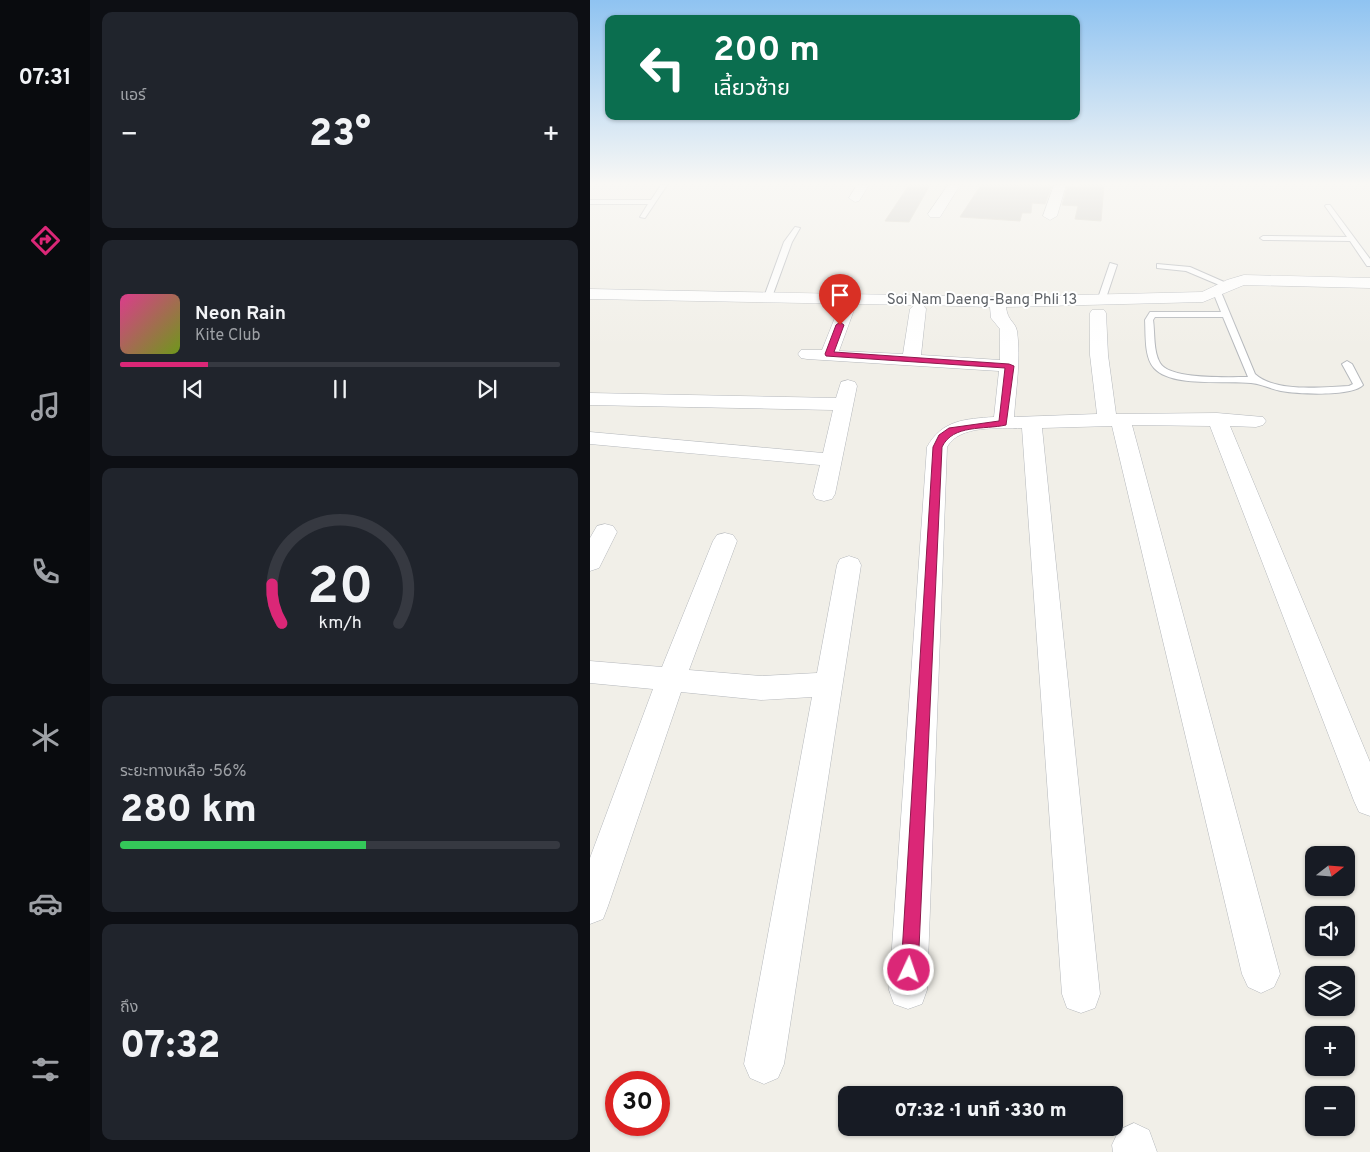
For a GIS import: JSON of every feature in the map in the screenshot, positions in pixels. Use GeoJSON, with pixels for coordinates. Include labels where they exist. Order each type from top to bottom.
{"type":"FeatureCollection","features":[{"type":"Feature","properties":{"kind":"street","name":"Soi Nam Daeng-Bang Phli 13"},"geometry":{"type":"LineString","coordinates":[[590,294],[1022,302],[1100,307],[1203,297],[1244,280],[1370,284]]}},
{"type":"Feature","properties":{"kind":"street"},"geometry":{"type":"LineString","coordinates":[[998,302],[999,318],[1008,328],[1009,366],[1017,423],[1047,587],[1080,994]]}},
{"type":"Feature","properties":{"kind":"street"},"geometry":{"type":"LineString","coordinates":[[1008,328],[1017,322],[1022,302]]}},
{"type":"Feature","properties":{"kind":"street"},"geometry":{"type":"LineString","coordinates":[[1100,307],[1099,355],[1114,419],[1261,974]]}},
{"type":"Feature","properties":{"kind":"street"},"geometry":{"type":"LineString","coordinates":[[912,360],[918,309]]}},
{"type":"Feature","properties":{"kind":"street"},"geometry":{"type":"LineString","coordinates":[[829,354],[846,310]]}},
{"type":"Feature","properties":{"kind":"street"},"geometry":{"type":"LineString","coordinates":[[807,354],[1009,366]]}},
{"type":"Feature","properties":{"kind":"street"},"geometry":{"type":"LineString","coordinates":[[590,399],[846,395],[824,494]]}},
{"type":"Feature","properties":{"kind":"street"},"geometry":{"type":"LineString","coordinates":[[908,990],[937,447],[942,436],[952,430],[1017,423],[1114,419],[1256,421]]}},
{"type":"Feature","properties":{"kind":"street"},"geometry":{"type":"LineString","coordinates":[[1217,419],[1370,801]]}},
{"type":"Feature","properties":{"kind":"street"},"geometry":{"type":"LineString","coordinates":[[590,438],[832,460]]}},
{"type":"Feature","properties":{"kind":"street"},"geometry":{"type":"LineString","coordinates":[[590,562],[605,532]]}},
{"type":"Feature","properties":{"kind":"street"},"geometry":{"type":"LineString","coordinates":[[590,906],[671,680],[725,541]]}},
{"type":"Feature","properties":{"kind":"street"},"geometry":{"type":"LineString","coordinates":[[764,1064],[849,565]]}},
{"type":"Feature","properties":{"kind":"street"},"geometry":{"type":"LineString","coordinates":[[590,672],[761,688],[829,684]]}},
{"type":"Feature","properties":{"kind":"lane"},"geometry":{"type":"LineString","coordinates":[[768,297],[790,239]]}},
{"type":"Feature","properties":{"kind":"lane"},"geometry":{"type":"LineString","coordinates":[[1331,239],[1352,239],[1370,264]]}},
{"type":"Feature","properties":{"kind":"lane"},"geometry":{"type":"LineString","coordinates":[[1100,307],[1113,264]]}},
{"type":"Feature","properties":{"kind":"lane"},"geometry":{"type":"LineString","coordinates":[[1160,266],[1187,269],[1222,289],[1226,315],[1254,380]]}},
{"type":"Feature","properties":{"kind":"lane"},"geometry":{"type":"LineString","coordinates":[[1226,315],[1153,314],[1149,320],[1158,368],[1164,372],[1183,377],[1254,380],[1268,386],[1285,389],[1351,389],[1358,385],[1347,364]]}},
{"type":"Feature","properties":{"kind":"route"},"geometry":{"type":"LineString","coordinates":[[840,325],[829,354],[1009,366],[1003,423],[952,430],[942,436],[937,447],[909,970]]}}]}
